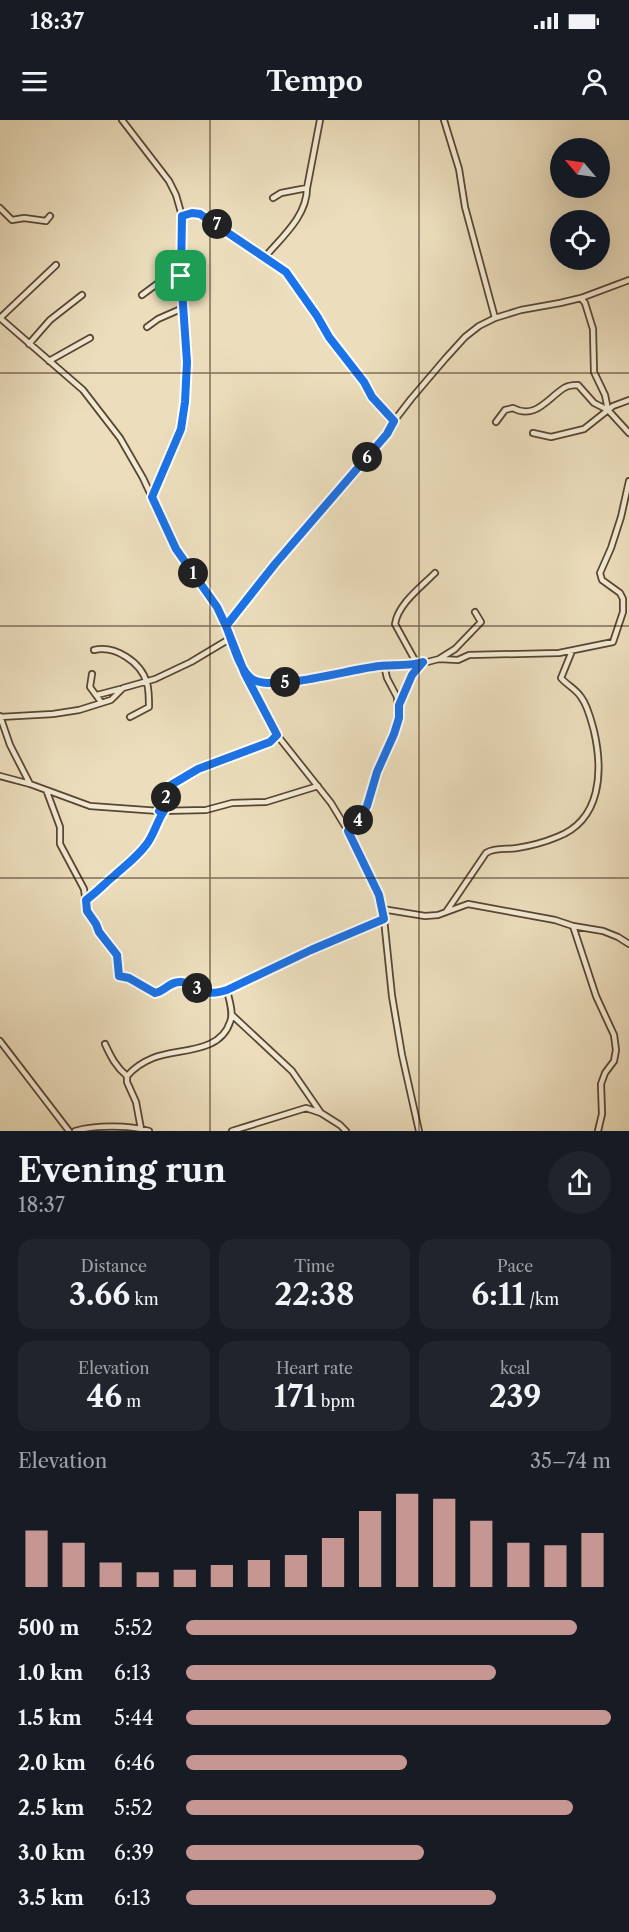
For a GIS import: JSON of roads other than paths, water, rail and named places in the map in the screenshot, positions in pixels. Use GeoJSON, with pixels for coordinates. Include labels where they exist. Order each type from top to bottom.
{"type":"FeatureCollection","features":[{"type":"Feature","properties":{"kind":"street"},"geometry":{"type":"LineString","coordinates":[[122,120],[169,181],[182,216],[181,276],[187,362],[185,402],[181,429],[152,497]]}},
{"type":"Feature","properties":{"kind":"street"},"geometry":{"type":"LineString","coordinates":[[265,257],[302,212],[307,197],[320,120]]}},
{"type":"Feature","properties":{"kind":"street"},"geometry":{"type":"LineString","coordinates":[[444,120],[459,169],[465,207],[495,318]]}},
{"type":"Feature","properties":{"kind":"street"},"geometry":{"type":"LineString","coordinates":[[273,198],[281,193],[307,188]]}},
{"type":"Feature","properties":{"kind":"street"},"geometry":{"type":"LineString","coordinates":[[0,208],[12,220],[24,218],[46,221],[50,216]]}},
{"type":"Feature","properties":{"kind":"street"},"geometry":{"type":"LineString","coordinates":[[182,216],[192,213],[207,217],[286,272],[329,337],[364,382],[372,397],[394,421]]}},
{"type":"Feature","properties":{"kind":"street"},"geometry":{"type":"LineString","coordinates":[[56,265],[0,318],[83,390],[120,438],[152,497],[176,549],[217,607],[245,674],[277,735],[331,803],[348,831],[379,895],[384,919],[392,996],[419,1131]]}},
{"type":"Feature","properties":{"kind":"street"},"geometry":{"type":"LineString","coordinates":[[142,295],[165,278],[181,276]]}},
{"type":"Feature","properties":{"kind":"street"},"geometry":{"type":"LineString","coordinates":[[226,626],[275,564],[387,434],[394,421],[458,344],[478,326],[521,310],[581,298],[629,280]]}},
{"type":"Feature","properties":{"kind":"street"},"geometry":{"type":"LineString","coordinates":[[29,344],[51,320],[82,296]]}},
{"type":"Feature","properties":{"kind":"street"},"geometry":{"type":"LineString","coordinates":[[581,298],[585,303],[593,329],[594,372],[605,395],[608,410]]}},
{"type":"Feature","properties":{"kind":"street"},"geometry":{"type":"LineString","coordinates":[[147,327],[158,319],[183,308]]}},
{"type":"Feature","properties":{"kind":"street"},"geometry":{"type":"LineString","coordinates":[[50,361],[90,338]]}},
{"type":"Feature","properties":{"kind":"street"},"geometry":{"type":"LineString","coordinates":[[496,422],[505,410],[513,408],[521,412],[533,411],[555,397],[565,387],[578,385],[594,404],[608,410],[629,433]]}},
{"type":"Feature","properties":{"kind":"street"},"geometry":{"type":"LineString","coordinates":[[533,433],[551,437],[584,429],[613,406],[629,400]]}},
{"type":"Feature","properties":{"kind":"street"},"geometry":{"type":"LineString","coordinates":[[245,674],[260,682],[300,681],[384,665],[415,665],[439,659],[458,660],[469,655],[572,651],[610,644],[615,639],[623,612],[622,596],[602,580],[600,573],[623,513],[629,482]]}},
{"type":"Feature","properties":{"kind":"street"},"geometry":{"type":"LineString","coordinates":[[399,705],[415,665],[395,624],[396,617],[408,600],[435,573]]}},
{"type":"Feature","properties":{"kind":"street"},"geometry":{"type":"LineString","coordinates":[[439,659],[455,649],[481,622],[475,612]]}},
{"type":"Feature","properties":{"kind":"street"},"geometry":{"type":"LineString","coordinates":[[97,695],[147,681],[192,662],[231,638]]}},
{"type":"Feature","properties":{"kind":"street"},"geometry":{"type":"LineString","coordinates":[[94,650],[102,648],[121,654],[138,665],[147,681],[149,707],[130,717]]}},
{"type":"Feature","properties":{"kind":"street"},"geometry":{"type":"LineString","coordinates":[[446,912],[486,853],[556,838],[570,832],[582,820],[595,799],[600,775],[597,746],[590,717],[581,696],[561,678],[572,651]]}},
{"type":"Feature","properties":{"kind":"street"},"geometry":{"type":"LineString","coordinates":[[412,675],[423,662]]}},
{"type":"Feature","properties":{"kind":"street"},"geometry":{"type":"LineString","coordinates":[[348,831],[367,806],[377,772],[399,718],[397,697],[387,678],[384,665]]}},
{"type":"Feature","properties":{"kind":"street"},"geometry":{"type":"LineString","coordinates":[[92,674],[90,687],[101,702]]}},
{"type":"Feature","properties":{"kind":"street"},"geometry":{"type":"LineString","coordinates":[[252,688],[260,682]]}},
{"type":"Feature","properties":{"kind":"street"},"geometry":{"type":"LineString","coordinates":[[30,784],[10,744],[0,717],[79,710],[111,700],[123,688]]}},
{"type":"Feature","properties":{"kind":"street"},"geometry":{"type":"LineString","coordinates":[[86,900],[130,863],[148,843],[171,785],[198,769],[270,742],[277,735]]}},
{"type":"Feature","properties":{"kind":"street"},"geometry":{"type":"LineString","coordinates":[[0,776],[30,784],[90,806],[161,811],[206,810],[232,803],[266,802],[318,786]]}},
{"type":"Feature","properties":{"kind":"street"},"geometry":{"type":"LineString","coordinates":[[47,792],[60,827],[60,844],[84,889],[87,911],[99,932],[117,955],[119,976],[129,978],[155,993],[159,993],[176,982],[188,984],[208,994],[227,990],[311,950],[384,919]]}},
{"type":"Feature","properties":{"kind":"street"},"geometry":{"type":"LineString","coordinates":[[382,909],[425,916],[438,915],[468,904],[603,931],[629,944]]}},
{"type":"Feature","properties":{"kind":"street"},"geometry":{"type":"LineString","coordinates":[[573,926],[596,996],[614,1035],[616,1050],[614,1060],[603,1078],[602,1113],[598,1131]]}},
{"type":"Feature","properties":{"kind":"street"},"geometry":{"type":"LineString","coordinates":[[127,1076],[154,1057],[191,1050],[214,1042],[230,1024],[232,1015],[227,990]]}},
{"type":"Feature","properties":{"kind":"street"},"geometry":{"type":"LineString","coordinates":[[232,1015],[292,1071],[321,1113]]}},
{"type":"Feature","properties":{"kind":"street"},"geometry":{"type":"LineString","coordinates":[[0,1041],[69,1131]]}},
{"type":"Feature","properties":{"kind":"street"},"geometry":{"type":"LineString","coordinates":[[105,1044],[111,1058],[127,1076],[127,1082],[136,1102],[141,1129]]}},
{"type":"Feature","properties":{"kind":"street"},"geometry":{"type":"LineString","coordinates":[[232,1131],[309,1108],[314,1104]]}},
{"type":"Feature","properties":{"kind":"street"},"geometry":{"type":"LineString","coordinates":[[309,1108],[321,1113],[346,1131]]}},
{"type":"Feature","properties":{"kind":"street"},"geometry":{"type":"LineString","coordinates":[[75,1131],[85,1128],[149,1131]]}}]}
